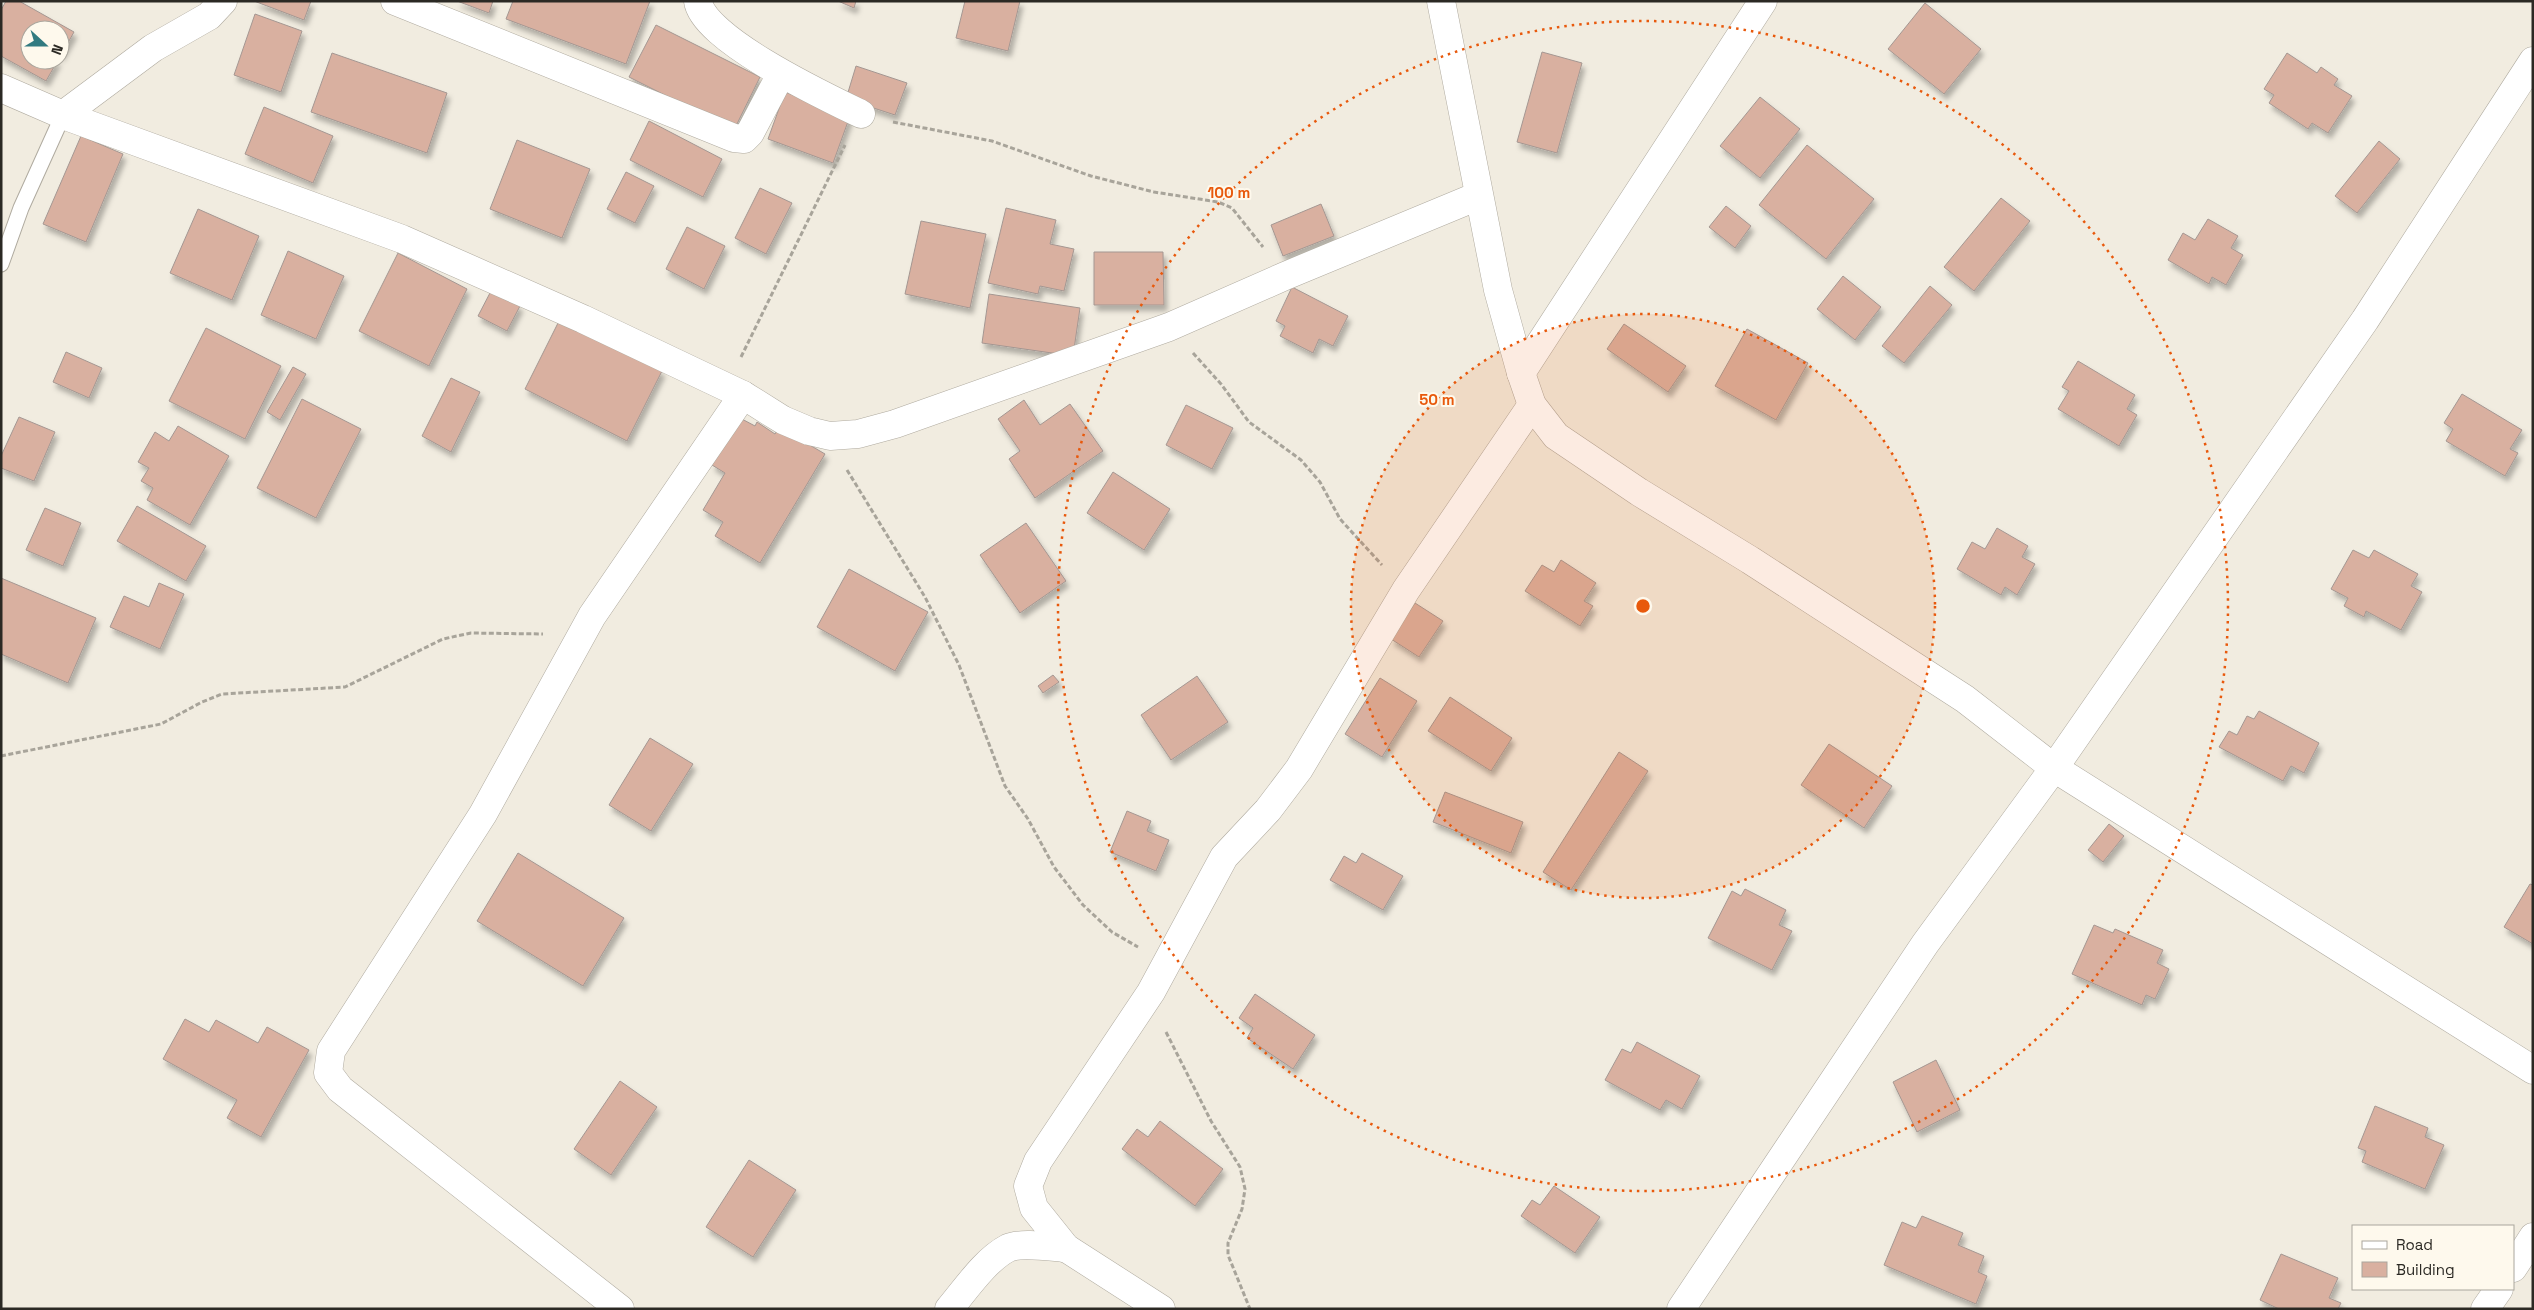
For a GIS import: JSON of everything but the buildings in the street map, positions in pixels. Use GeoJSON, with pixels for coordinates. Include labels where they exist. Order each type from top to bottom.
{"type":"FeatureCollection","features":[{"type":"Feature","properties":{"kind":"street"},"geometry":{"type":"LineString","coordinates":[[63,115],[153,48],[209,16],[223,1]]}},
{"type":"Feature","properties":{"kind":"street"},"geometry":{"type":"LineString","coordinates":[[395,1],[734,138],[744,139],[750,133],[781,74]]}},
{"type":"Feature","properties":{"kind":"street"},"geometry":{"type":"LineString","coordinates":[[698,1],[699,11],[715,28],[781,74],[860,114]]}},
{"type":"Feature","properties":{"kind":"street"},"geometry":{"type":"LineString","coordinates":[[1441,1],[1498,290],[1532,405],[1556,436],[1639,492],[1750,560],[1965,699],[2054,768],[2533,1070]]}},
{"type":"Feature","properties":{"kind":"street"},"geometry":{"type":"LineString","coordinates":[[1521,373],[1762,1]]}},
{"type":"Feature","properties":{"kind":"street"},"geometry":{"type":"LineString","coordinates":[[1681,1309],[1925,944],[2054,768],[2365,320],[2533,61]]}},
{"type":"Feature","properties":{"kind":"street"},"geometry":{"type":"LineString","coordinates":[[1,88],[63,115],[402,238],[583,318],[734,391],[783,420],[809,431],[830,436],[858,434],[895,424],[1169,327],[1285,276],[1478,196]]}},
{"type":"Feature","properties":{"kind":"street"},"geometry":{"type":"LineString","coordinates":[[620,1309],[340,1089],[328,1073],[331,1050],[483,814],[592,616],[734,391]]}},
{"type":"Feature","properties":{"kind":"street"},"geometry":{"type":"LineString","coordinates":[[1161,1309],[1066,1248],[1034,1208],[1028,1186],[1038,1161],[1157,981],[1224,857],[1268,810],[1299,769],[1406,590],[1532,405]]}},
{"type":"Feature","properties":{"kind":"street"},"geometry":{"type":"LineString","coordinates":[[2514,1266],[2533,1237]]}},
{"type":"Feature","properties":{"kind":"street"},"geometry":{"type":"LineString","coordinates":[[949,1309],[990,1262],[1009,1247],[1066,1248]]}},
{"type":"Feature","properties":{"kind":"street"},"geometry":{"type":"LineString","coordinates":[[2485,1309],[2498,1290]]}},
{"type":"Feature","properties":{"kind":"lane"},"geometry":{"type":"LineString","coordinates":[[1,264],[21,208],[63,115]]}},
{"type":"Feature","properties":{"kind":"path"},"geometry":{"type":"LineString","coordinates":[[734,391],[860,114],[872,114],[883,120],[992,141],[1091,176],[1154,192],[1218,202],[1232,208],[1241,217],[1285,276]]}},
{"type":"Feature","properties":{"kind":"path"},"geometry":{"type":"LineString","coordinates":[[1169,327],[1221,384],[1249,422],[1301,460],[1320,482],[1340,519],[1406,590]]}},
{"type":"Feature","properties":{"kind":"path"},"geometry":{"type":"LineString","coordinates":[[830,436],[865,500],[925,597],[959,665],[1005,786],[1028,819],[1054,867],[1083,905],[1112,932],[1136,945],[1157,981],[1172,1046],[1211,1121],[1240,1167],[1245,1189],[1242,1209],[1228,1243],[1228,1255],[1250,1309]]}},
{"type":"Feature","properties":{"kind":"path"},"geometry":{"type":"LineString","coordinates":[[1,756],[161,724],[202,702],[222,694],[345,686],[443,639],[471,633],[538,635],[562,629],[592,616]]}}]}
